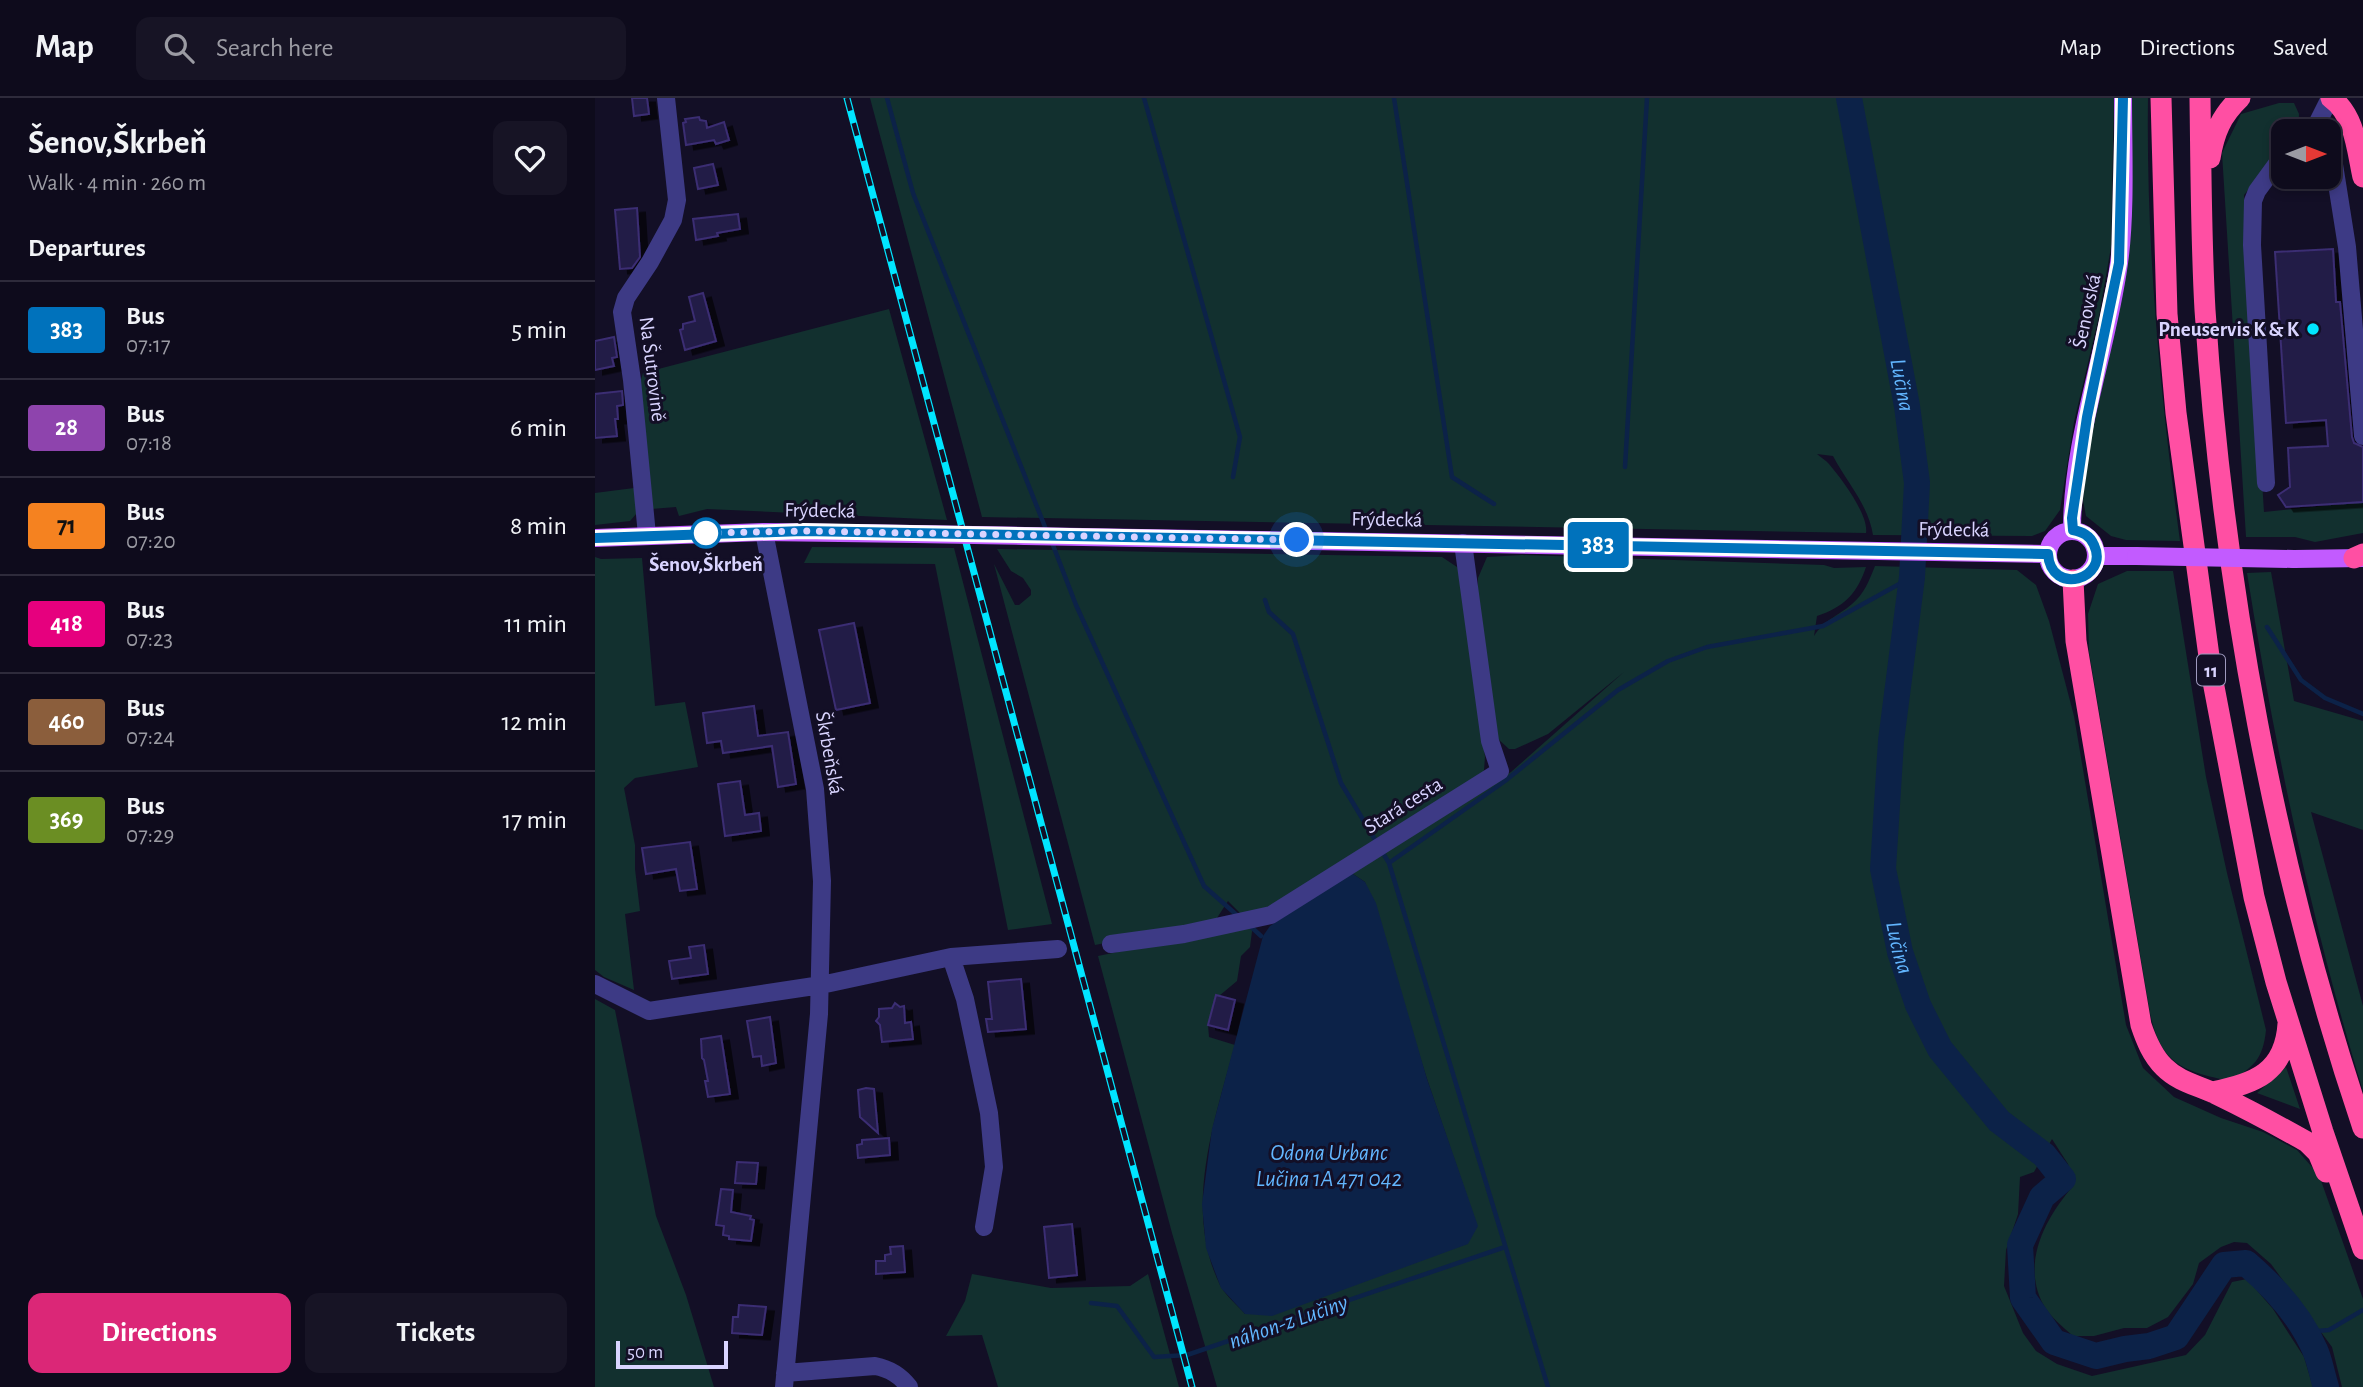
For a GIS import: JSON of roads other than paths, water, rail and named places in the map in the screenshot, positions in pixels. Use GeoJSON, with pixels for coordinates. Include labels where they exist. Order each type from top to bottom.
{"type":"FeatureCollection","features":[{"type":"Feature","properties":{"kind":"highway","name":"11"},"geometry":{"type":"LineString","coordinates":[[2161,98],[2167,314],[2176,413],[2211,671],[2236,812],[2276,982],[2363,1250]]}},
{"type":"Feature","properties":{"kind":"highway","name":"11"},"geometry":{"type":"LineString","coordinates":[[2200,98],[2202,239],[2212,394],[2227,526],[2253,690],[2297,905],[2363,1128]]}},
{"type":"Feature","properties":{"kind":"highway"},"geometry":{"type":"LineString","coordinates":[[2202,239],[2210,213],[2209,161],[2214,134],[2221,120],[2239,98]]}},
{"type":"Feature","properties":{"kind":"highway"},"geometry":{"type":"LineString","coordinates":[[2331,98],[2339,104],[2351,125],[2363,177]]}},
{"type":"Feature","properties":{"kind":"highway"},"geometry":{"type":"LineString","coordinates":[[2073,580],[2076,641],[2141,1025],[2151,1049],[2164,1068],[2186,1084],[2212,1092],[2307,1142],[2318,1153],[2341,1211],[2353,1225]]}},
{"type":"Feature","properties":{"kind":"highway"},"geometry":{"type":"LineString","coordinates":[[2212,1092],[2240,1087],[2259,1078],[2280,1058],[2288,1023],[2276,982]]}},
{"type":"Feature","properties":{"kind":"main road","name":"Šenovská"},"geometry":{"type":"LineString","coordinates":[[2073,530],[2075,484],[2119,263],[2123,98]]}},
{"type":"Feature","properties":{"kind":"main road"},"geometry":{"type":"LineString","coordinates":[[2073,530],[2090,538],[2097,556],[2091,571],[2073,580],[2060,577],[2054,571],[2048,554],[2055,537],[2073,530]]}},
{"type":"Feature","properties":{"kind":"main road","name":"Frýdecká"},"geometry":{"type":"LineString","coordinates":[[595,538],[764,532],[2048,554]]}},
{"type":"Feature","properties":{"kind":"main road"},"geometry":{"type":"LineString","coordinates":[[2097,556],[2294,559],[2360,557]]}},
{"type":"Feature","properties":{"kind":"street","name":"Na Šutrovině"},"geometry":{"type":"LineString","coordinates":[[647,535],[632,380],[622,313],[626,298],[650,262],[676,211],[666,98]]}},
{"type":"Feature","properties":{"kind":"street"},"geometry":{"type":"LineString","coordinates":[[2320,119],[2331,98]]}},
{"type":"Feature","properties":{"kind":"street"},"geometry":{"type":"LineString","coordinates":[[2266,483],[2252,244],[2253,201],[2271,172]]}},
{"type":"Feature","properties":{"kind":"street"},"geometry":{"type":"LineString","coordinates":[[2338,189],[2347,247],[2363,436]]}},
{"type":"Feature","properties":{"kind":"street","name":"Škrbeňská"},"geometry":{"type":"LineString","coordinates":[[764,532],[815,789],[822,881],[821,985],[784,1380]]}},
{"type":"Feature","properties":{"kind":"street","name":"Stará cesta"},"geometry":{"type":"LineString","coordinates":[[1111,944],[1184,934],[1271,915],[1500,771],[1490,741],[1463,543]]}},
{"type":"Feature","properties":{"kind":"street"},"geometry":{"type":"LineString","coordinates":[[595,984],[649,1011],[821,985],[951,957],[1058,949]]}},
{"type":"Feature","properties":{"kind":"street"},"geometry":{"type":"LineString","coordinates":[[951,957],[965,999],[989,1112],[994,1167],[984,1227]]}},
{"type":"Feature","properties":{"kind":"street"},"geometry":{"type":"LineString","coordinates":[[784,1380],[875,1366],[901,1377],[909,1387]]}},
{"type":"Feature","properties":{"kind":"water","name":"Odona Urbanc Lučina 1A 471 042"},"geometry":{"type":"Polygon","coordinates":[[[1350,872],[1365,882],[1376,903],[1427,1079],[1478,1226],[1468,1244],[1272,1316],[1245,1314],[1221,1288],[1206,1248],[1202,1204],[1212,1129],[1263,936],[1270,926],[1350,872]]]}},
{"type":"Feature","properties":{"kind":"waterway"},"geometry":{"type":"LineString","coordinates":[[887,98],[913,193],[1047,532]]}},
{"type":"Feature","properties":{"kind":"waterway"},"geometry":{"type":"LineString","coordinates":[[1144,98],[1240,437],[1233,477]]}},
{"type":"Feature","properties":{"kind":"waterway"},"geometry":{"type":"LineString","coordinates":[[1394,98],[1452,477],[1494,504]]}},
{"type":"Feature","properties":{"kind":"waterway"},"geometry":{"type":"LineString","coordinates":[[1625,467],[1647,98]]}},
{"type":"Feature","properties":{"kind":"waterway","name":"Lučina"},"geometry":{"type":"LineString","coordinates":[[1849,98],[1907,406],[1917,483],[1912,577],[1891,741],[1883,869],[1900,952],[1918,1005],[1940,1049],[1999,1121],[2044,1155],[2063,1179],[2042,1197],[2020,1245],[2023,1298],[2054,1342],[2096,1356],[2149,1346],[2176,1337],[2224,1265],[2246,1263],[2276,1292],[2302,1326],[2317,1354],[2326,1387]]}},
{"type":"Feature","properties":{"kind":"waterway"},"geometry":{"type":"LineString","coordinates":[[1051,540],[1076,605],[1204,886],[1239,917]]}},
{"type":"Feature","properties":{"kind":"waterway"},"geometry":{"type":"LineString","coordinates":[[1389,863],[1505,781],[1618,690],[1668,661],[1707,647],[1823,626],[1912,577]]}},
{"type":"Feature","properties":{"kind":"waterway"},"geometry":{"type":"LineString","coordinates":[[1265,600],[1269,612],[1293,634],[1341,783],[1377,843]]}},
{"type":"Feature","properties":{"kind":"waterway"},"geometry":{"type":"LineString","coordinates":[[2267,627],[2301,680],[2325,698],[2363,714]]}},
{"type":"Feature","properties":{"kind":"waterway"},"geometry":{"type":"LineString","coordinates":[[1381,850],[1389,863],[1548,1387]]}},
{"type":"Feature","properties":{"kind":"waterway"},"geometry":{"type":"LineString","coordinates":[[1249,925],[1261,936]]}},
{"type":"Feature","properties":{"kind":"waterway","name":"náhon-z Lučiny"},"geometry":{"type":"LineString","coordinates":[[1091,1303],[1117,1306],[1154,1357],[1187,1355],[1505,1247]]}},
{"type":"Feature","properties":{"kind":"waterway"},"geometry":{"type":"LineString","coordinates":[[2306,1332],[2329,1330],[2363,1310]]}},
{"type":"Feature","properties":{"kind":"railway"},"geometry":{"type":"LineString","coordinates":[[847,98],[1192,1387]]}},
{"type":"Feature","properties":{"kind":"place","name":"Pneuservis K & K"},"geometry":{"type":"Point","coordinates":[2313,329]}},
{"type":"Feature","properties":{"kind":"place","name":"Šenov,Škrbeň"},"geometry":{"type":"Point","coordinates":[706,533]}}]}
